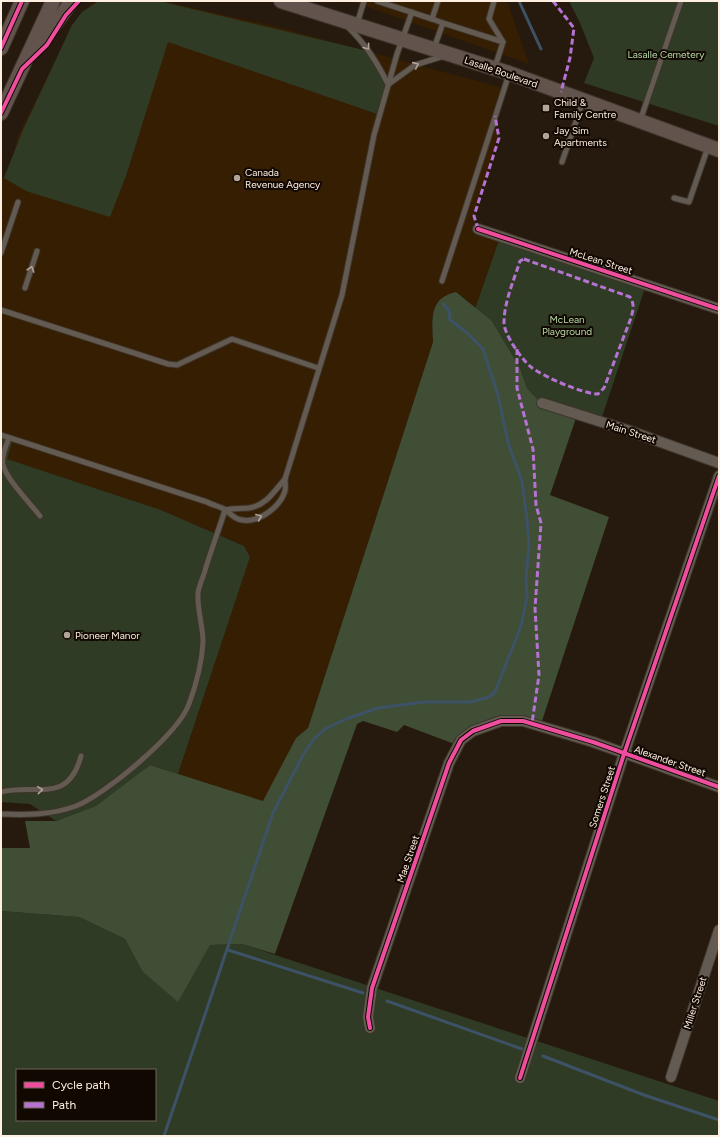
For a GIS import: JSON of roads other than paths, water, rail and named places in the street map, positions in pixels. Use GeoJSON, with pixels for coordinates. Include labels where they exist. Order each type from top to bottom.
{"type":"FeatureCollection","features":[{"type":"Feature","properties":{"kind":"main road"},"geometry":{"type":"LineString","coordinates":[[1,48],[22,1]]}},
{"type":"Feature","properties":{"kind":"main road"},"geometry":{"type":"LineString","coordinates":[[1,113],[53,1]]}},
{"type":"Feature","properties":{"kind":"main road"},"geometry":{"type":"LineString","coordinates":[[22,69],[72,1]]}},
{"type":"Feature","properties":{"kind":"main road","name":"Lasalle Boulevard"},"geometry":{"type":"LineString","coordinates":[[281,1],[309,7],[340,19],[509,73],[714,148]]}},
{"type":"Feature","properties":{"kind":"street","name":"McLean Street"},"geometry":{"type":"LineString","coordinates":[[478,228],[719,309]]}},
{"type":"Feature","properties":{"kind":"street","name":"Main Street"},"geometry":{"type":"LineString","coordinates":[[542,403],[630,431],[719,463]]}},
{"type":"Feature","properties":{"kind":"street","name":"Somers Street"},"geometry":{"type":"LineString","coordinates":[[520,1078],[624,754],[719,476]]}},
{"type":"Feature","properties":{"kind":"street","name":"Alexander Street"},"geometry":{"type":"LineString","coordinates":[[501,721],[535,723],[719,787]]}},
{"type":"Feature","properties":{"kind":"street","name":"Mae Street"},"geometry":{"type":"LineString","coordinates":[[370,1028],[368,1017],[372,988],[449,763],[461,740],[473,731],[501,721]]}},
{"type":"Feature","properties":{"kind":"street","name":"Miller Street"},"geometry":{"type":"LineString","coordinates":[[671,1077],[719,930]]}},
{"type":"Feature","properties":{"kind":"lane"},"geometry":{"type":"LineString","coordinates":[[356,24],[364,1]]}},
{"type":"Feature","properties":{"kind":"lane"},"geometry":{"type":"LineString","coordinates":[[378,1],[503,42]]}},
{"type":"Feature","properties":{"kind":"lane"},"geometry":{"type":"LineString","coordinates":[[432,19],[438,1]]}},
{"type":"Feature","properties":{"kind":"lane"},"geometry":{"type":"LineString","coordinates":[[494,1],[489,19],[503,42]]}},
{"type":"Feature","properties":{"kind":"lane"},"geometry":{"type":"LineString","coordinates":[[640,122],[681,1]]}},
{"type":"Feature","properties":{"kind":"lane"},"geometry":{"type":"LineString","coordinates":[[1,435],[225,510],[250,508],[261,504],[272,496],[284,479],[342,295],[352,253],[363,187],[388,84],[412,12]]}},
{"type":"Feature","properties":{"kind":"lane"},"geometry":{"type":"LineString","coordinates":[[340,19],[365,43],[388,84]]}},
{"type":"Feature","properties":{"kind":"lane"},"geometry":{"type":"LineString","coordinates":[[434,49],[443,23]]}},
{"type":"Feature","properties":{"kind":"lane"},"geometry":{"type":"LineString","coordinates":[[494,68],[503,42]]}},
{"type":"Feature","properties":{"kind":"lane"},"geometry":{"type":"LineString","coordinates":[[388,84],[400,74],[415,65],[449,54]]}},
{"type":"Feature","properties":{"kind":"lane"},"geometry":{"type":"LineString","coordinates":[[442,281],[509,73]]}},
{"type":"Feature","properties":{"kind":"lane"},"geometry":{"type":"LineString","coordinates":[[562,162],[583,101]]}},
{"type":"Feature","properties":{"kind":"lane"},"geometry":{"type":"LineString","coordinates":[[674,198],[689,202],[714,148]]}},
{"type":"Feature","properties":{"kind":"lane"},"geometry":{"type":"LineString","coordinates":[[1,253],[18,202]]}},
{"type":"Feature","properties":{"kind":"lane"},"geometry":{"type":"LineString","coordinates":[[25,288],[37,251]]}},
{"type":"Feature","properties":{"kind":"lane"},"geometry":{"type":"LineString","coordinates":[[1,310],[168,364],[177,365],[232,339],[318,368]]}},
{"type":"Feature","properties":{"kind":"lane"},"geometry":{"type":"LineString","coordinates":[[9,438],[2,464],[7,474],[40,516]]}},
{"type":"Feature","properties":{"kind":"lane"},"geometry":{"type":"LineString","coordinates":[[225,510],[233,518],[243,521],[262,516],[274,508],[282,498],[286,489],[284,479]]}},
{"type":"Feature","properties":{"kind":"lane"},"geometry":{"type":"LineString","coordinates":[[1,814],[51,812],[71,807],[87,800],[106,789],[151,751],[182,717],[194,689],[201,656],[202,642],[198,614],[198,593],[225,510]]}},
{"type":"Feature","properties":{"kind":"lane"},"geometry":{"type":"LineString","coordinates":[[1,792],[43,790],[61,786],[71,779],[77,770],[81,756]]}},
{"type":"Feature","properties":{"kind":"waterway"},"geometry":{"type":"LineString","coordinates":[[519,1],[541,49]]}},
{"type":"Feature","properties":{"kind":"waterway"},"geometry":{"type":"LineString","coordinates":[[164,1136],[273,813],[303,755],[313,740],[325,729],[346,719],[378,708],[424,702],[471,702],[489,697],[495,692],[521,626],[527,597],[526,577],[529,545],[522,481],[508,443],[498,395],[483,349],[466,332],[449,319],[450,312],[443,304]]}},
{"type":"Feature","properties":{"kind":"waterway"},"geometry":{"type":"LineString","coordinates":[[228,950],[363,993]]}},
{"type":"Feature","properties":{"kind":"waterway"},"geometry":{"type":"LineString","coordinates":[[387,1001],[522,1049]]}},
{"type":"Feature","properties":{"kind":"waterway"},"geometry":{"type":"LineString","coordinates":[[543,1056],[644,1095],[719,1120]]}},
{"type":"Feature","properties":{"kind":"place","name":"Child & Family Centre"},"geometry":{"type":"Point","coordinates":[546,108]}},
{"type":"Feature","properties":{"kind":"place","name":"Jay Sim Apartments"},"geometry":{"type":"Point","coordinates":[546,136]}},
{"type":"Feature","properties":{"kind":"place","name":"Canada Revenue Agency"},"geometry":{"type":"Point","coordinates":[237,178]}},
{"type":"Feature","properties":{"kind":"place","name":"Pioneer Manor"},"geometry":{"type":"Point","coordinates":[67,635]}},
{"type":"Feature","properties":{"kind":"park label","name":"Lasalle Cemetery"},"geometry":{"type":"Point","coordinates":[666,54]}},
{"type":"Feature","properties":{"kind":"park label","name":"McLean Playground"},"geometry":{"type":"Point","coordinates":[567,324]}}]}
